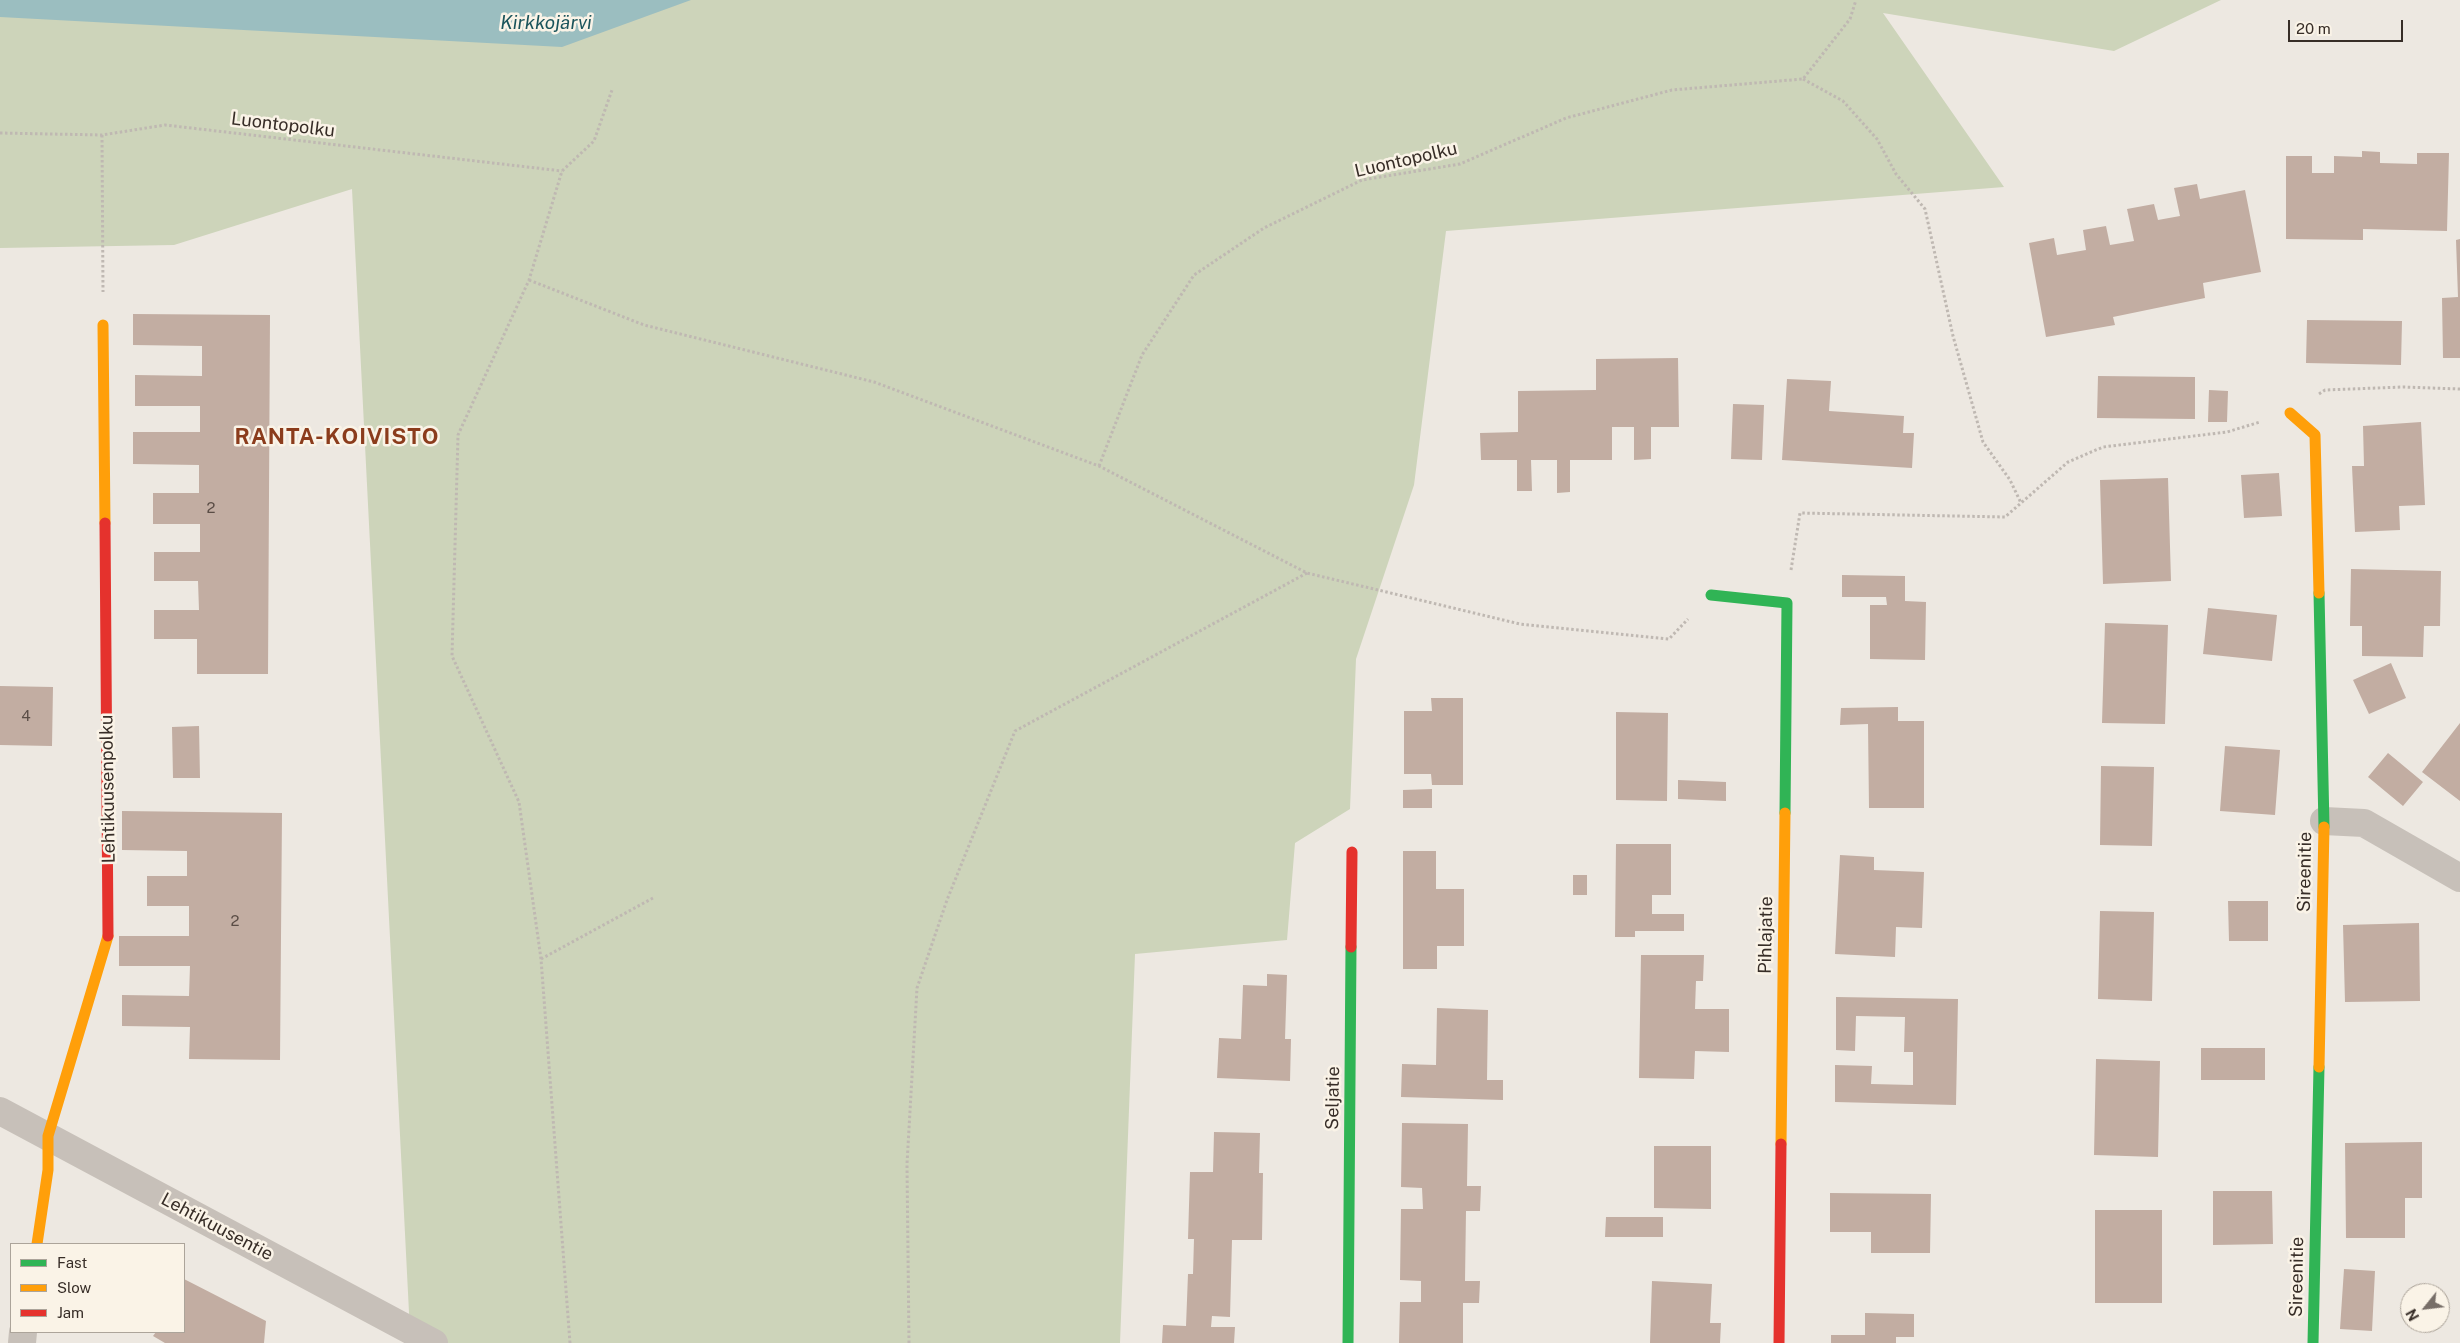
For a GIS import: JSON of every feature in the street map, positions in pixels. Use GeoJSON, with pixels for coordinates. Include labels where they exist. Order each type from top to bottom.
{"type":"FeatureCollection","features":[{"type":"Feature","properties":{"kind":"street","name":"Lehtikuusenpolku"},"geometry":{"type":"LineString","coordinates":[[37,1243],[48,1170],[48,1136],[109,931],[103,325]]}},
{"type":"Feature","properties":{"kind":"street","name":"Sireenitie"},"geometry":{"type":"LineString","coordinates":[[2290,413],[2315,435],[2324,820],[2313,1343]]}},
{"type":"Feature","properties":{"kind":"street"},"geometry":{"type":"LineString","coordinates":[[1711,595],[1787,603]]}},
{"type":"Feature","properties":{"kind":"street","name":"Pihlajatie"},"geometry":{"type":"LineString","coordinates":[[1779,1343],[1787,603]]}},
{"type":"Feature","properties":{"kind":"street"},"geometry":{"type":"LineString","coordinates":[[2324,820],[2364,823],[2460,878]]}},
{"type":"Feature","properties":{"kind":"street","name":"Seljatie"},"geometry":{"type":"LineString","coordinates":[[1348,1343],[1352,852]]}},
{"type":"Feature","properties":{"kind":"street","name":"Lehtikuusentie"},"geometry":{"type":"LineString","coordinates":[[0,1111],[434,1343]]}},
{"type":"Feature","properties":{"kind":"path"},"geometry":{"type":"LineString","coordinates":[[1856,0],[1850,19],[1803,79],[1842,101],[1877,139],[1896,174],[1925,208],[1953,336],[1982,442],[2010,480],[2022,503]]}},
{"type":"Feature","properties":{"kind":"path","name":"Luontopolku"},"geometry":{"type":"LineString","coordinates":[[1099,466],[1142,355],[1194,275],[1264,228],[1362,180],[1460,164],[1566,118],[1672,90],[1803,79]]}},
{"type":"Feature","properties":{"kind":"path"},"geometry":{"type":"LineString","coordinates":[[570,1343],[541,959],[518,802],[452,656],[458,435],[528,280],[562,171],[594,141],[612,90]]}},
{"type":"Feature","properties":{"kind":"path","name":"Luontopolku"},"geometry":{"type":"LineString","coordinates":[[0,133],[102,135],[165,125],[562,171]]}},
{"type":"Feature","properties":{"kind":"path"},"geometry":{"type":"LineString","coordinates":[[102,135],[103,325]]}},
{"type":"Feature","properties":{"kind":"path"},"geometry":{"type":"LineString","coordinates":[[528,280],[644,325],[874,382],[1099,466],[1307,573],[1520,624],[1669,639],[1711,595]]}},
{"type":"Feature","properties":{"kind":"path"},"geometry":{"type":"LineString","coordinates":[[1787,603],[1800,513],[2005,517],[2068,462],[2103,447],[2227,432],[2290,413],[2325,390],[2460,389]]}},
{"type":"Feature","properties":{"kind":"path"},"geometry":{"type":"LineString","coordinates":[[909,1343],[907,1164],[917,988],[947,900],[1015,731],[1307,573]]}},
{"type":"Feature","properties":{"kind":"path"},"geometry":{"type":"LineString","coordinates":[[541,959],[653,898]]}},
{"type":"Feature","properties":{"kind":"green space"},"geometry":{"type":"Polygon","coordinates":[[[0,0],[2221,0],[2114,51],[1883,13],[2004,187],[1446,231],[1414,485],[1356,659],[1350,809],[1295,843],[1287,940],[1135,954],[1120,1343],[434,1343],[410,1332],[352,189],[174,245],[0,248],[0,0]]]}},
{"type":"Feature","properties":{"kind":"water","name":"Kirkkojärvi"},"geometry":{"type":"Polygon","coordinates":[[[0,0],[691,0],[562,47],[0,17],[0,0]]]}},
{"type":"Feature","properties":{"kind":"building"},"geometry":{"type":"Polygon","coordinates":[[[2362,151],[2380,152],[2380,163],[2417,164],[2417,153],[2449,153],[2447,231],[2363,229],[2363,240],[2286,239],[2286,156],[2312,156],[2312,173],[2334,173],[2334,156],[2362,157],[2362,151]]]}},
{"type":"Feature","properties":{"kind":"building"},"geometry":{"type":"Polygon","coordinates":[[[2197,184],[2200,199],[2245,190],[2261,272],[2203,283],[2205,298],[2113,317],[2115,325],[2046,337],[2029,243],[2054,238],[2057,255],[2086,250],[2083,230],[2106,226],[2110,245],[2134,241],[2127,209],[2154,204],[2158,220],[2180,216],[2174,188],[2197,184]]]}},
{"type":"Feature","properties":{"kind":"building"},"geometry":{"type":"Polygon","coordinates":[[[2460,239],[2460,358],[2443,358],[2442,298],[2458,297],[2456,240],[2460,239]]]}},
{"type":"Feature","properties":{"kind":"building"},"geometry":{"type":"Polygon","coordinates":[[[133,314],[270,315],[268,674],[197,674],[197,639],[154,639],[154,610],[199,610],[198,581],[154,581],[154,552],[200,552],[200,524],[153,524],[153,493],[199,493],[199,465],[133,464],[133,432],[200,432],[200,406],[135,406],[135,375],[202,376],[202,346],[133,345],[133,314]]]}},
{"type":"Feature","properties":{"kind":"building"},"geometry":{"type":"Polygon","coordinates":[[[2307,320],[2402,321],[2401,365],[2306,363],[2307,320]]]}},
{"type":"Feature","properties":{"kind":"building"},"geometry":{"type":"Polygon","coordinates":[[[1678,358],[1679,427],[1651,427],[1651,459],[1634,460],[1634,427],[1612,427],[1612,460],[1570,460],[1570,492],[1557,493],[1557,460],[1531,460],[1532,491],[1517,491],[1517,460],[1481,460],[1480,433],[1518,432],[1518,391],[1596,390],[1596,359],[1678,358]]]}},
{"type":"Feature","properties":{"kind":"building"},"geometry":{"type":"Polygon","coordinates":[[[2098,376],[2195,377],[2195,419],[2097,418],[2098,376]]]}},
{"type":"Feature","properties":{"kind":"building"},"geometry":{"type":"Polygon","coordinates":[[[1787,379],[1831,381],[1829,411],[1904,416],[1903,433],[1914,433],[1912,468],[1782,460],[1787,379]]]}},
{"type":"Feature","properties":{"kind":"building"},"geometry":{"type":"Polygon","coordinates":[[[2209,390],[2228,391],[2227,422],[2208,422],[2209,390]]]}},
{"type":"Feature","properties":{"kind":"building"},"geometry":{"type":"Polygon","coordinates":[[[1733,404],[1764,405],[1762,460],[1731,459],[1733,404]]]}},
{"type":"Feature","properties":{"kind":"building"},"geometry":{"type":"Polygon","coordinates":[[[2421,422],[2425,505],[2399,506],[2400,530],[2355,532],[2352,466],[2364,466],[2363,426],[2421,422]]]}},
{"type":"Feature","properties":{"kind":"building"},"geometry":{"type":"Polygon","coordinates":[[[2279,473],[2282,516],[2244,518],[2241,475],[2279,473]]]}},
{"type":"Feature","properties":{"kind":"building"},"geometry":{"type":"Polygon","coordinates":[[[2168,478],[2171,581],[2103,584],[2100,480],[2168,478]]]}},
{"type":"Feature","properties":{"kind":"building"},"geometry":{"type":"Polygon","coordinates":[[[2351,569],[2441,571],[2440,626],[2424,626],[2423,657],[2362,656],[2362,626],[2350,626],[2351,569]]]}},
{"type":"Feature","properties":{"kind":"building"},"geometry":{"type":"Polygon","coordinates":[[[1842,575],[1905,576],[1905,601],[1926,602],[1925,660],[1870,659],[1870,605],[1887,605],[1886,597],[1842,597],[1842,575]]]}},
{"type":"Feature","properties":{"kind":"building"},"geometry":{"type":"Polygon","coordinates":[[[2208,608],[2277,615],[2272,661],[2203,654],[2208,608]]]}},
{"type":"Feature","properties":{"kind":"building"},"geometry":{"type":"Polygon","coordinates":[[[2105,623],[2168,625],[2165,724],[2102,723],[2105,623]]]}},
{"type":"Feature","properties":{"kind":"building"},"geometry":{"type":"Polygon","coordinates":[[[2391,663],[2406,698],[2369,714],[2353,680],[2391,663]]]}},
{"type":"Feature","properties":{"kind":"building"},"geometry":{"type":"Polygon","coordinates":[[[0,686],[53,687],[52,746],[0,745],[0,686]]]}},
{"type":"Feature","properties":{"kind":"building"},"geometry":{"type":"Polygon","coordinates":[[[1431,698],[1463,698],[1463,785],[1432,785],[1431,774],[1404,774],[1404,711],[1432,711],[1431,698]]]}},
{"type":"Feature","properties":{"kind":"building"},"geometry":{"type":"Polygon","coordinates":[[[1898,707],[1898,721],[1924,721],[1924,808],[1869,808],[1868,724],[1840,725],[1841,708],[1898,707]]]}},
{"type":"Feature","properties":{"kind":"building"},"geometry":{"type":"Polygon","coordinates":[[[1616,712],[1668,713],[1667,801],[1616,800],[1616,712]]]}},
{"type":"Feature","properties":{"kind":"building"},"geometry":{"type":"Polygon","coordinates":[[[2460,723],[2460,801],[2422,772],[2460,723]]]}},
{"type":"Feature","properties":{"kind":"building"},"geometry":{"type":"Polygon","coordinates":[[[199,726],[200,778],[173,778],[172,727],[199,726]]]}},
{"type":"Feature","properties":{"kind":"building"},"geometry":{"type":"Polygon","coordinates":[[[2225,746],[2280,750],[2275,815],[2220,811],[2225,746]]]}},
{"type":"Feature","properties":{"kind":"building"},"geometry":{"type":"Polygon","coordinates":[[[2388,753],[2423,782],[2403,806],[2368,777],[2388,753]]]}},
{"type":"Feature","properties":{"kind":"building"},"geometry":{"type":"Polygon","coordinates":[[[2101,766],[2154,767],[2152,846],[2100,845],[2101,766]]]}},
{"type":"Feature","properties":{"kind":"building"},"geometry":{"type":"Polygon","coordinates":[[[1678,780],[1726,782],[1726,801],[1678,799],[1678,780]]]}},
{"type":"Feature","properties":{"kind":"building"},"geometry":{"type":"Polygon","coordinates":[[[1432,789],[1432,808],[1403,808],[1403,790],[1432,789]]]}},
{"type":"Feature","properties":{"kind":"building"},"geometry":{"type":"Polygon","coordinates":[[[122,811],[282,813],[280,1060],[189,1059],[190,1027],[122,1026],[122,995],[189,996],[190,966],[119,966],[119,936],[189,936],[189,906],[147,906],[147,876],[187,876],[187,851],[122,850],[122,811]]]}},
{"type":"Feature","properties":{"kind":"building"},"geometry":{"type":"Polygon","coordinates":[[[1616,844],[1671,844],[1671,895],[1652,895],[1652,914],[1684,914],[1684,931],[1635,931],[1635,937],[1615,937],[1616,844]]]}},
{"type":"Feature","properties":{"kind":"building"},"geometry":{"type":"Polygon","coordinates":[[[1403,851],[1436,851],[1436,889],[1464,889],[1464,946],[1437,946],[1437,969],[1403,969],[1403,851]]]}},
{"type":"Feature","properties":{"kind":"building"},"geometry":{"type":"Polygon","coordinates":[[[1840,855],[1874,857],[1874,870],[1924,872],[1922,928],[1896,927],[1895,957],[1835,954],[1840,855]]]}},
{"type":"Feature","properties":{"kind":"building"},"geometry":{"type":"Polygon","coordinates":[[[1573,875],[1587,875],[1587,895],[1573,895],[1573,875]]]}},
{"type":"Feature","properties":{"kind":"building"},"geometry":{"type":"Polygon","coordinates":[[[2228,901],[2268,901],[2268,941],[2229,941],[2228,901]]]}},
{"type":"Feature","properties":{"kind":"building"},"geometry":{"type":"Polygon","coordinates":[[[2100,911],[2154,912],[2152,1001],[2098,999],[2100,911]]]}},
{"type":"Feature","properties":{"kind":"building"},"geometry":{"type":"Polygon","coordinates":[[[2419,923],[2420,1001],[2345,1002],[2343,925],[2419,923]]]}},
{"type":"Feature","properties":{"kind":"building"},"geometry":{"type":"Polygon","coordinates":[[[1641,955],[1704,955],[1703,981],[1696,981],[1695,1009],[1729,1009],[1729,1052],[1695,1051],[1694,1079],[1639,1078],[1641,955]]]}},
{"type":"Feature","properties":{"kind":"building"},"geometry":{"type":"Polygon","coordinates":[[[1267,974],[1287,975],[1285,1039],[1291,1039],[1290,1081],[1217,1078],[1219,1038],[1241,1039],[1243,985],[1267,986],[1267,974]]]}},
{"type":"Feature","properties":{"kind":"building"},"geometry":{"type":"Polygon","coordinates":[[[1836,997],[1958,999],[1956,1105],[1835,1102],[1835,1065],[1872,1066],[1871,1084],[1913,1085],[1913,1052],[1904,1052],[1905,1017],[1856,1016],[1855,1051],[1836,1050],[1836,997]]]}},
{"type":"Feature","properties":{"kind":"building"},"geometry":{"type":"Polygon","coordinates":[[[1437,1008],[1488,1010],[1487,1080],[1503,1080],[1503,1100],[1401,1097],[1402,1064],[1436,1065],[1437,1008]]]}},
{"type":"Feature","properties":{"kind":"building"},"geometry":{"type":"Polygon","coordinates":[[[2201,1048],[2265,1048],[2265,1080],[2201,1080],[2201,1048]]]}},
{"type":"Feature","properties":{"kind":"building"},"geometry":{"type":"Polygon","coordinates":[[[2096,1059],[2160,1061],[2158,1157],[2094,1155],[2096,1059]]]}},
{"type":"Feature","properties":{"kind":"building"},"geometry":{"type":"Polygon","coordinates":[[[1402,1123],[1468,1124],[1467,1186],[1481,1186],[1480,1211],[1466,1211],[1465,1281],[1480,1281],[1479,1303],[1463,1303],[1463,1343],[1399,1343],[1400,1302],[1421,1302],[1421,1281],[1400,1280],[1401,1209],[1423,1209],[1422,1188],[1401,1187],[1402,1123]]]}},
{"type":"Feature","properties":{"kind":"building"},"geometry":{"type":"Polygon","coordinates":[[[1214,1132],[1260,1133],[1259,1173],[1263,1173],[1262,1240],[1232,1240],[1230,1317],[1212,1316],[1211,1327],[1235,1327],[1234,1343],[1162,1343],[1163,1325],[1186,1326],[1188,1274],[1193,1274],[1194,1239],[1188,1239],[1190,1172],[1213,1172],[1214,1132]]]}},
{"type":"Feature","properties":{"kind":"building"},"geometry":{"type":"Polygon","coordinates":[[[2422,1142],[2422,1198],[2405,1198],[2405,1238],[2346,1238],[2345,1143],[2422,1142]]]}},
{"type":"Feature","properties":{"kind":"building"},"geometry":{"type":"Polygon","coordinates":[[[1654,1146],[1711,1146],[1711,1209],[1654,1208],[1654,1146]]]}},
{"type":"Feature","properties":{"kind":"building"},"geometry":{"type":"Polygon","coordinates":[[[2213,1191],[2272,1191],[2273,1244],[2213,1245],[2213,1191]]]}},
{"type":"Feature","properties":{"kind":"building"},"geometry":{"type":"Polygon","coordinates":[[[1830,1193],[1931,1194],[1930,1253],[1871,1253],[1871,1232],[1830,1232],[1830,1193]]]}},
{"type":"Feature","properties":{"kind":"building"},"geometry":{"type":"Polygon","coordinates":[[[2095,1210],[2162,1210],[2162,1303],[2095,1303],[2095,1210]]]}},
{"type":"Feature","properties":{"kind":"building"},"geometry":{"type":"Polygon","coordinates":[[[1606,1217],[1663,1217],[1663,1237],[1605,1237],[1606,1217]]]}},
{"type":"Feature","properties":{"kind":"building"},"geometry":{"type":"Polygon","coordinates":[[[2344,1269],[2375,1271],[2372,1331],[2340,1329],[2344,1269]]]}},
{"type":"Feature","properties":{"kind":"building"},"geometry":{"type":"Polygon","coordinates":[[[185,1280],[266,1321],[264,1343],[165,1343],[153,1336],[155,1333],[185,1333],[185,1280]]]}},
{"type":"Feature","properties":{"kind":"building"},"geometry":{"type":"Polygon","coordinates":[[[1652,1281],[1712,1284],[1710,1323],[1721,1323],[1720,1343],[1650,1343],[1652,1281]]]}},
{"type":"Feature","properties":{"kind":"building"},"geometry":{"type":"Polygon","coordinates":[[[1865,1313],[1914,1314],[1914,1337],[1896,1337],[1896,1343],[1831,1343],[1831,1335],[1865,1335],[1865,1313]]]}},
{"type":"Feature","properties":{"kind":"traffic: fast"},"geometry":{"type":"LineString","coordinates":[[2319,593],[2324,827]]}},
{"type":"Feature","properties":{"kind":"traffic: fast"},"geometry":{"type":"LineString","coordinates":[[1711,595],[1787,603],[1785,813]]}},
{"type":"Feature","properties":{"kind":"traffic: fast"},"geometry":{"type":"LineString","coordinates":[[1348,1343],[1351,947]]}},
{"type":"Feature","properties":{"kind":"traffic: fast"},"geometry":{"type":"LineString","coordinates":[[2313,1343],[2319,1067]]}},
{"type":"Feature","properties":{"kind":"traffic: slow"},"geometry":{"type":"LineString","coordinates":[[103,325],[105,523]]}},
{"type":"Feature","properties":{"kind":"traffic: slow"},"geometry":{"type":"LineString","coordinates":[[2290,413],[2315,435],[2319,593]]}},
{"type":"Feature","properties":{"kind":"traffic: slow"},"geometry":{"type":"LineString","coordinates":[[1781,1144],[1785,813]]}},
{"type":"Feature","properties":{"kind":"traffic: slow"},"geometry":{"type":"LineString","coordinates":[[2319,1067],[2324,827]]}},
{"type":"Feature","properties":{"kind":"traffic: slow"},"geometry":{"type":"LineString","coordinates":[[37,1243],[48,1170],[48,1136],[108,936]]}},
{"type":"Feature","properties":{"kind":"traffic: jam"},"geometry":{"type":"LineString","coordinates":[[105,523],[108,936]]}},
{"type":"Feature","properties":{"kind":"traffic: jam"},"geometry":{"type":"LineString","coordinates":[[1351,947],[1352,852]]}},
{"type":"Feature","properties":{"kind":"traffic: jam"},"geometry":{"type":"LineString","coordinates":[[1779,1343],[1781,1144]]}},
{"type":"Feature","properties":{"kind":"district","name":"RANTA-KOIVISTO"},"geometry":{"type":"Point","coordinates":[337,437]}}]}
